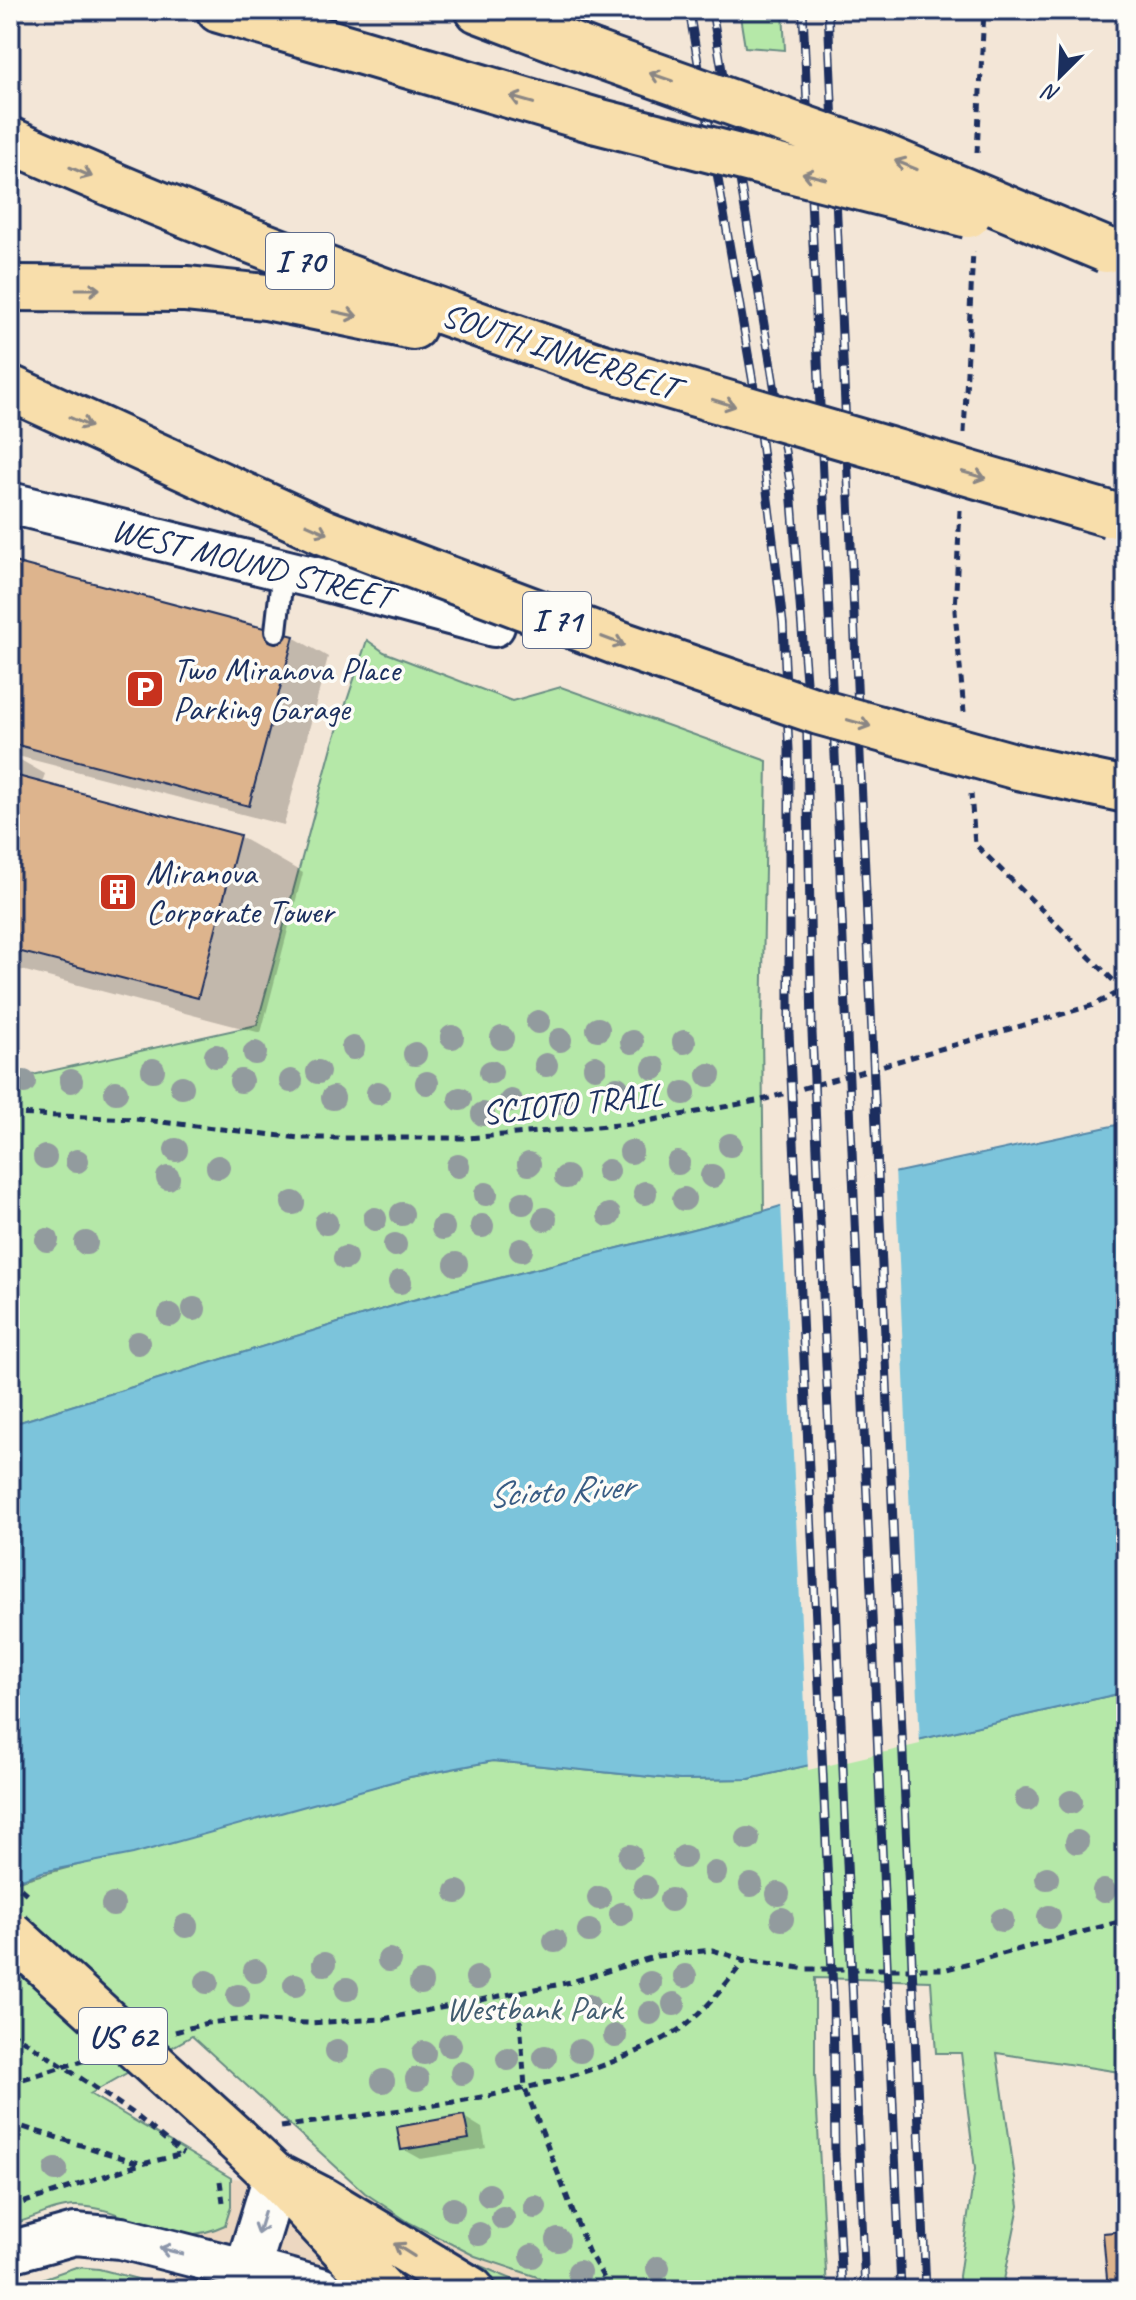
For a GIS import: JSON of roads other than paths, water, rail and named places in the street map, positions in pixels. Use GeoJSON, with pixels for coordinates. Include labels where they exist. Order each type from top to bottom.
{"type":"FeatureCollection","features":[{"type":"Feature","properties":{"kind":"main road"},"geometry":{"type":"LineString","coordinates":[[219,10],[597,121],[1116,252]]}},
{"type":"Feature","properties":{"kind":"main road"},"geometry":{"type":"LineString","coordinates":[[478,10],[877,154],[1116,252]]}},
{"type":"Feature","properties":{"kind":"main road","name":"SOUTH INNERBELT"},"geometry":{"type":"LineString","coordinates":[[10,140],[212,228],[365,286],[596,365],[1117,516]]}},
{"type":"Feature","properties":{"kind":"main road"},"geometry":{"type":"LineString","coordinates":[[10,288],[186,289],[266,297],[596,365]]}},
{"type":"Feature","properties":{"kind":"main road","name":"I 71"},"geometry":{"type":"LineString","coordinates":[[10,388],[324,532],[624,645],[819,712],[1018,767],[1126,790]]}},
{"type":"Feature","properties":{"kind":"main road","name":"US 62"},"geometry":{"type":"LineString","coordinates":[[10,1933],[225,2154],[276,2176],[382,2290]]}},
{"type":"Feature","properties":{"kind":"main road"},"geometry":{"type":"LineString","coordinates":[[276,2176],[323,2200],[472,2290]]}},
{"type":"Feature","properties":{"kind":"street","name":"WEST MOUND STREET"},"geometry":{"type":"LineString","coordinates":[[10,503],[283,569],[494,626]]}},
{"type":"Feature","properties":{"kind":"street"},"geometry":{"type":"LineString","coordinates":[[244,2280],[276,2176]]}},
{"type":"Feature","properties":{"kind":"street"},"geometry":{"type":"LineString","coordinates":[[10,2252],[75,2234],[121,2238],[244,2280],[320,2290]]}},
{"type":"Feature","properties":{"kind":"lane"},"geometry":{"type":"LineString","coordinates":[[276,631],[283,569]]}},
{"type":"Feature","properties":{"kind":"water","name":"Scioto River"},"geometry":{"type":"Polygon","coordinates":[[[1126,1123],[1126,1692],[749,1779],[680,1780],[493,1761],[410,1777],[133,1854],[42,1872],[10,1883],[10,1425],[409,1301],[764,1211],[884,1175],[1126,1123]]]}},
{"type":"Feature","properties":{"kind":"railway"},"geometry":{"type":"LineString","coordinates":[[689,10],[756,400],[783,623],[789,750],[789,1032],[833,1994],[835,2154],[842,2290]]}},
{"type":"Feature","properties":{"kind":"railway"},"geometry":{"type":"LineString","coordinates":[[712,10],[791,488],[806,681],[812,1032],[865,2290]]}},
{"type":"Feature","properties":{"kind":"railway"},"geometry":{"type":"LineString","coordinates":[[803,10],[901,2290]]}},
{"type":"Feature","properties":{"kind":"railway"},"geometry":{"type":"LineString","coordinates":[[828,10],[926,2290]]}},
{"type":"Feature","properties":{"kind":"place","name":"Two Miranova Place Parking Garage"},"geometry":{"type":"Point","coordinates":[145,689]}},
{"type":"Feature","properties":{"kind":"place","name":"Miranova Corporate Tower"},"geometry":{"type":"Point","coordinates":[118,892]}},
{"type":"Feature","properties":{"kind":"park label","name":"Westbank Park"},"geometry":{"type":"Point","coordinates":[534,2008]}}]}
